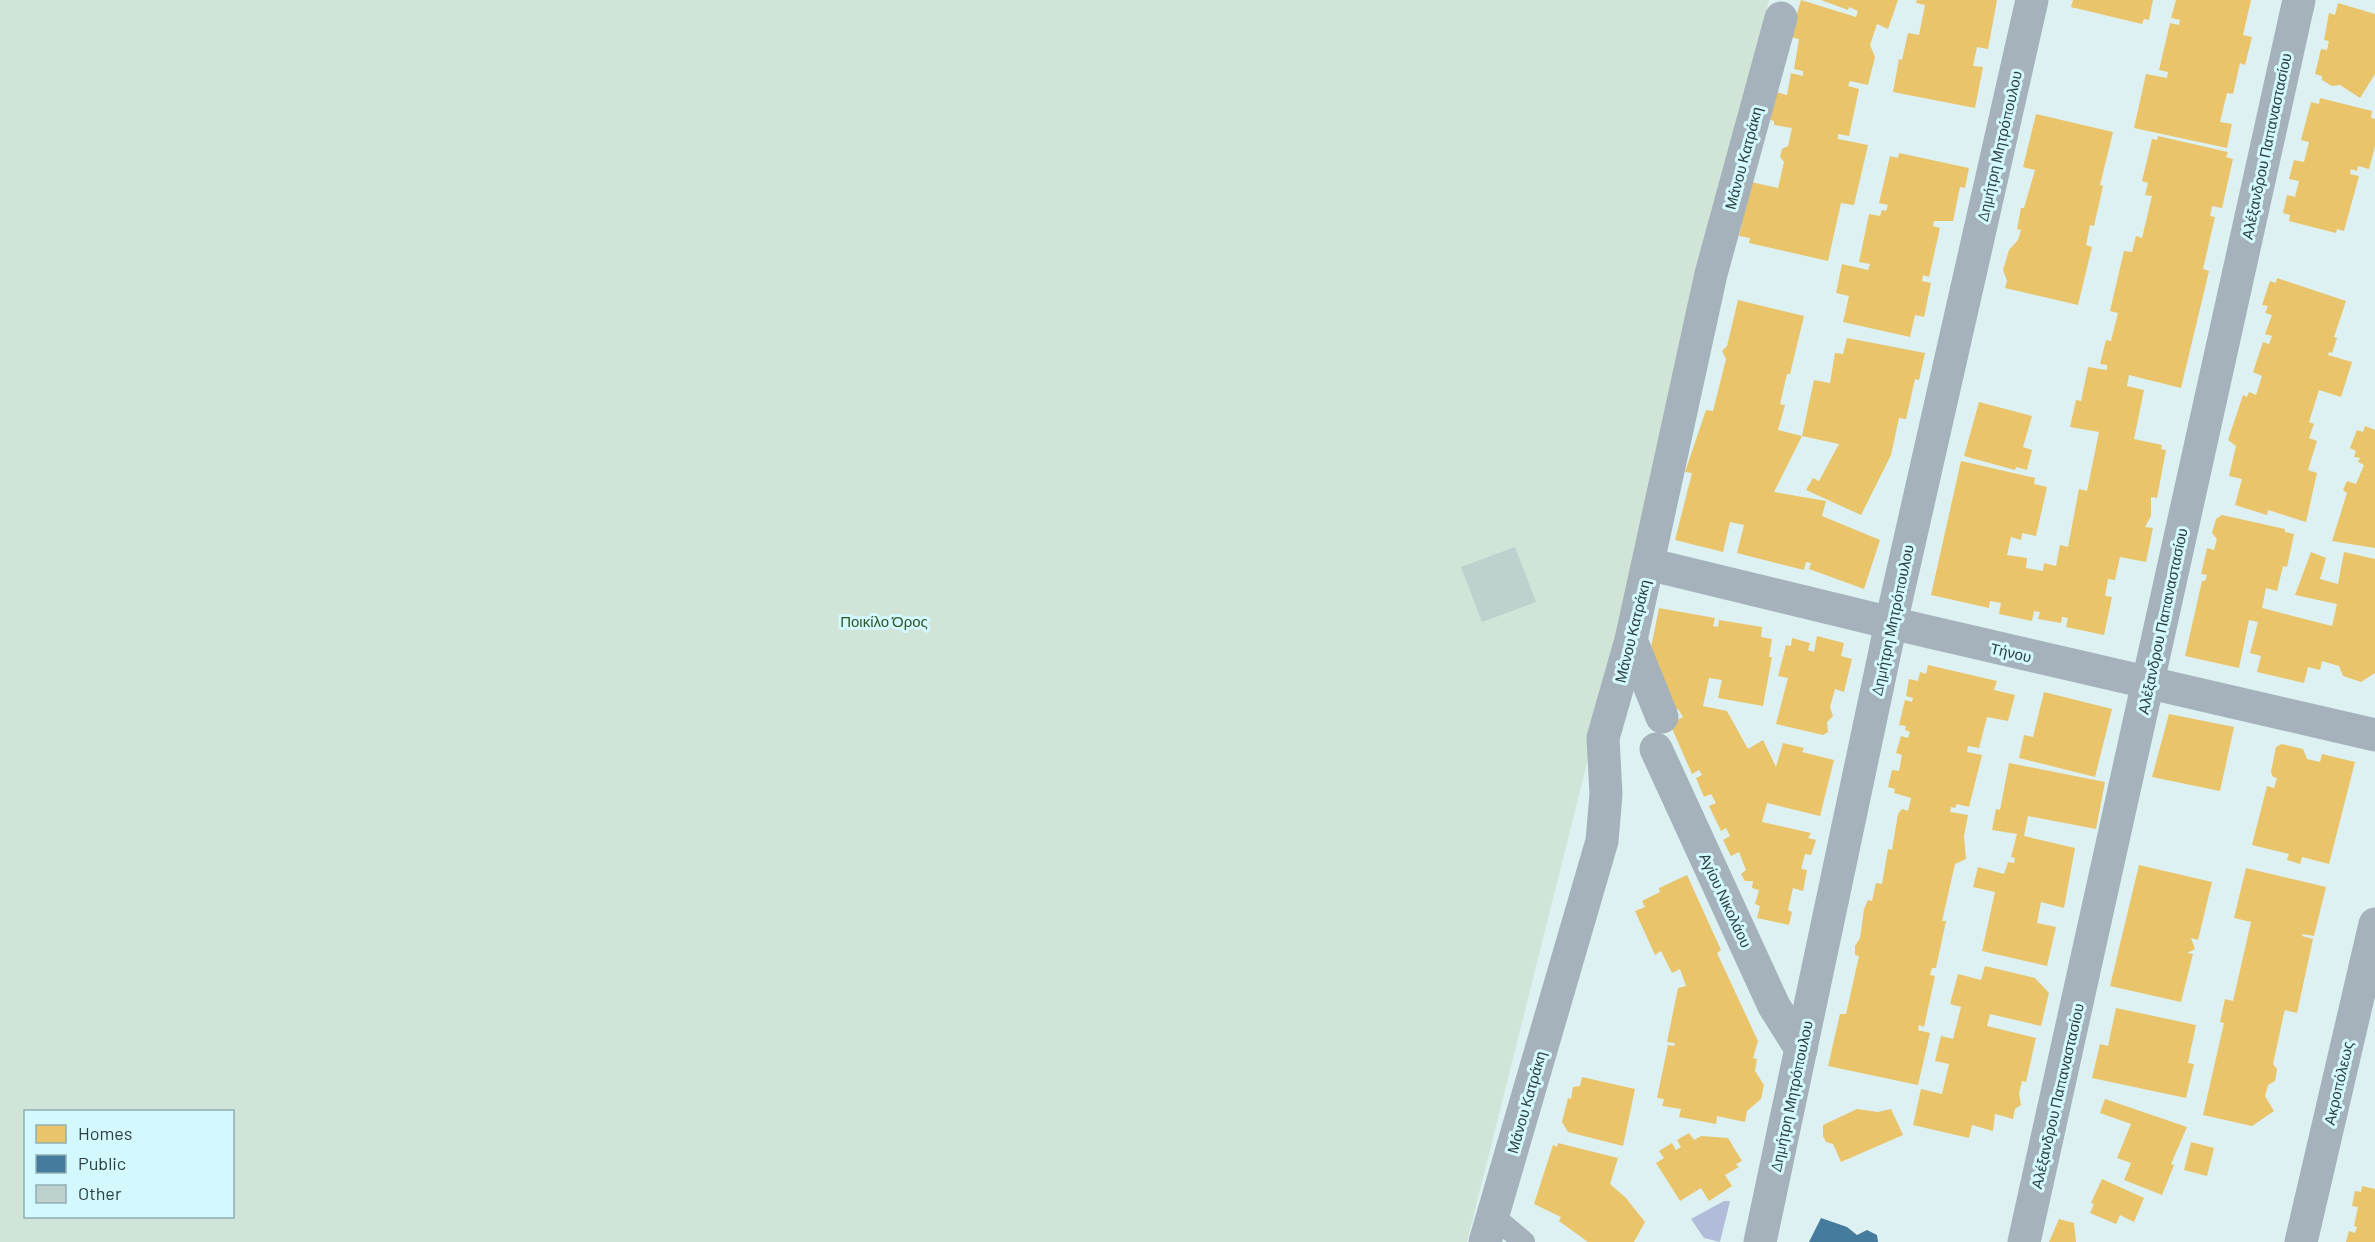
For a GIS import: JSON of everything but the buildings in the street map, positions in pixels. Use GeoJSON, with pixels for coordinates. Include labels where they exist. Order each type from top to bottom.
{"type":"FeatureCollection","features":[{"type":"Feature","properties":{"kind":"street","name":"Δημήτρη Μητρόπουλου"},"geometry":{"type":"LineString","coordinates":[[1760,1242],[1891,624],[2032,0]]}},
{"type":"Feature","properties":{"kind":"street","name":"Αλέξανδρου Παπαναστασίου"},"geometry":{"type":"LineString","coordinates":[[2024,1242],[2299,0]]}},
{"type":"Feature","properties":{"kind":"street","name":"Μάνου Κατράκη"},"geometry":{"type":"LineString","coordinates":[[1489,1228],[1602,841],[1606,794],[1603,738],[1631,640],[1711,274],[1781,18]]}},
{"type":"Feature","properties":{"kind":"street","name":"Τήνου"},"geometry":{"type":"LineString","coordinates":[[1648,564],[1891,624],[2375,735]]}},
{"type":"Feature","properties":{"kind":"street"},"geometry":{"type":"LineString","coordinates":[[1631,640],[1662,717]]}},
{"type":"Feature","properties":{"kind":"street","name":"Αγίου Νικολάου"},"geometry":{"type":"LineString","coordinates":[[1656,749],[1774,1006],[1801,1049]]}},
{"type":"Feature","properties":{"kind":"street","name":"Ακροπόλεως"},"geometry":{"type":"LineString","coordinates":[[2301,1242],[2375,924]]}},
{"type":"Feature","properties":{"kind":"lane"},"geometry":{"type":"LineString","coordinates":[[1489,1228],[1524,1242]]}},
{"type":"Feature","properties":{"kind":"green space","name":"Ποικίλο Όρος"},"geometry":{"type":"Polygon","coordinates":[[[0,0],[1769,0],[1619,635],[1467,1242],[0,1242],[0,0]]]}},
{"type":"Feature","properties":{"kind":"water"},"geometry":{"type":"Polygon","coordinates":[[[1724,1201],[1730,1201],[1720,1242],[1704,1238],[1691,1219],[1724,1201]]]}}]}
